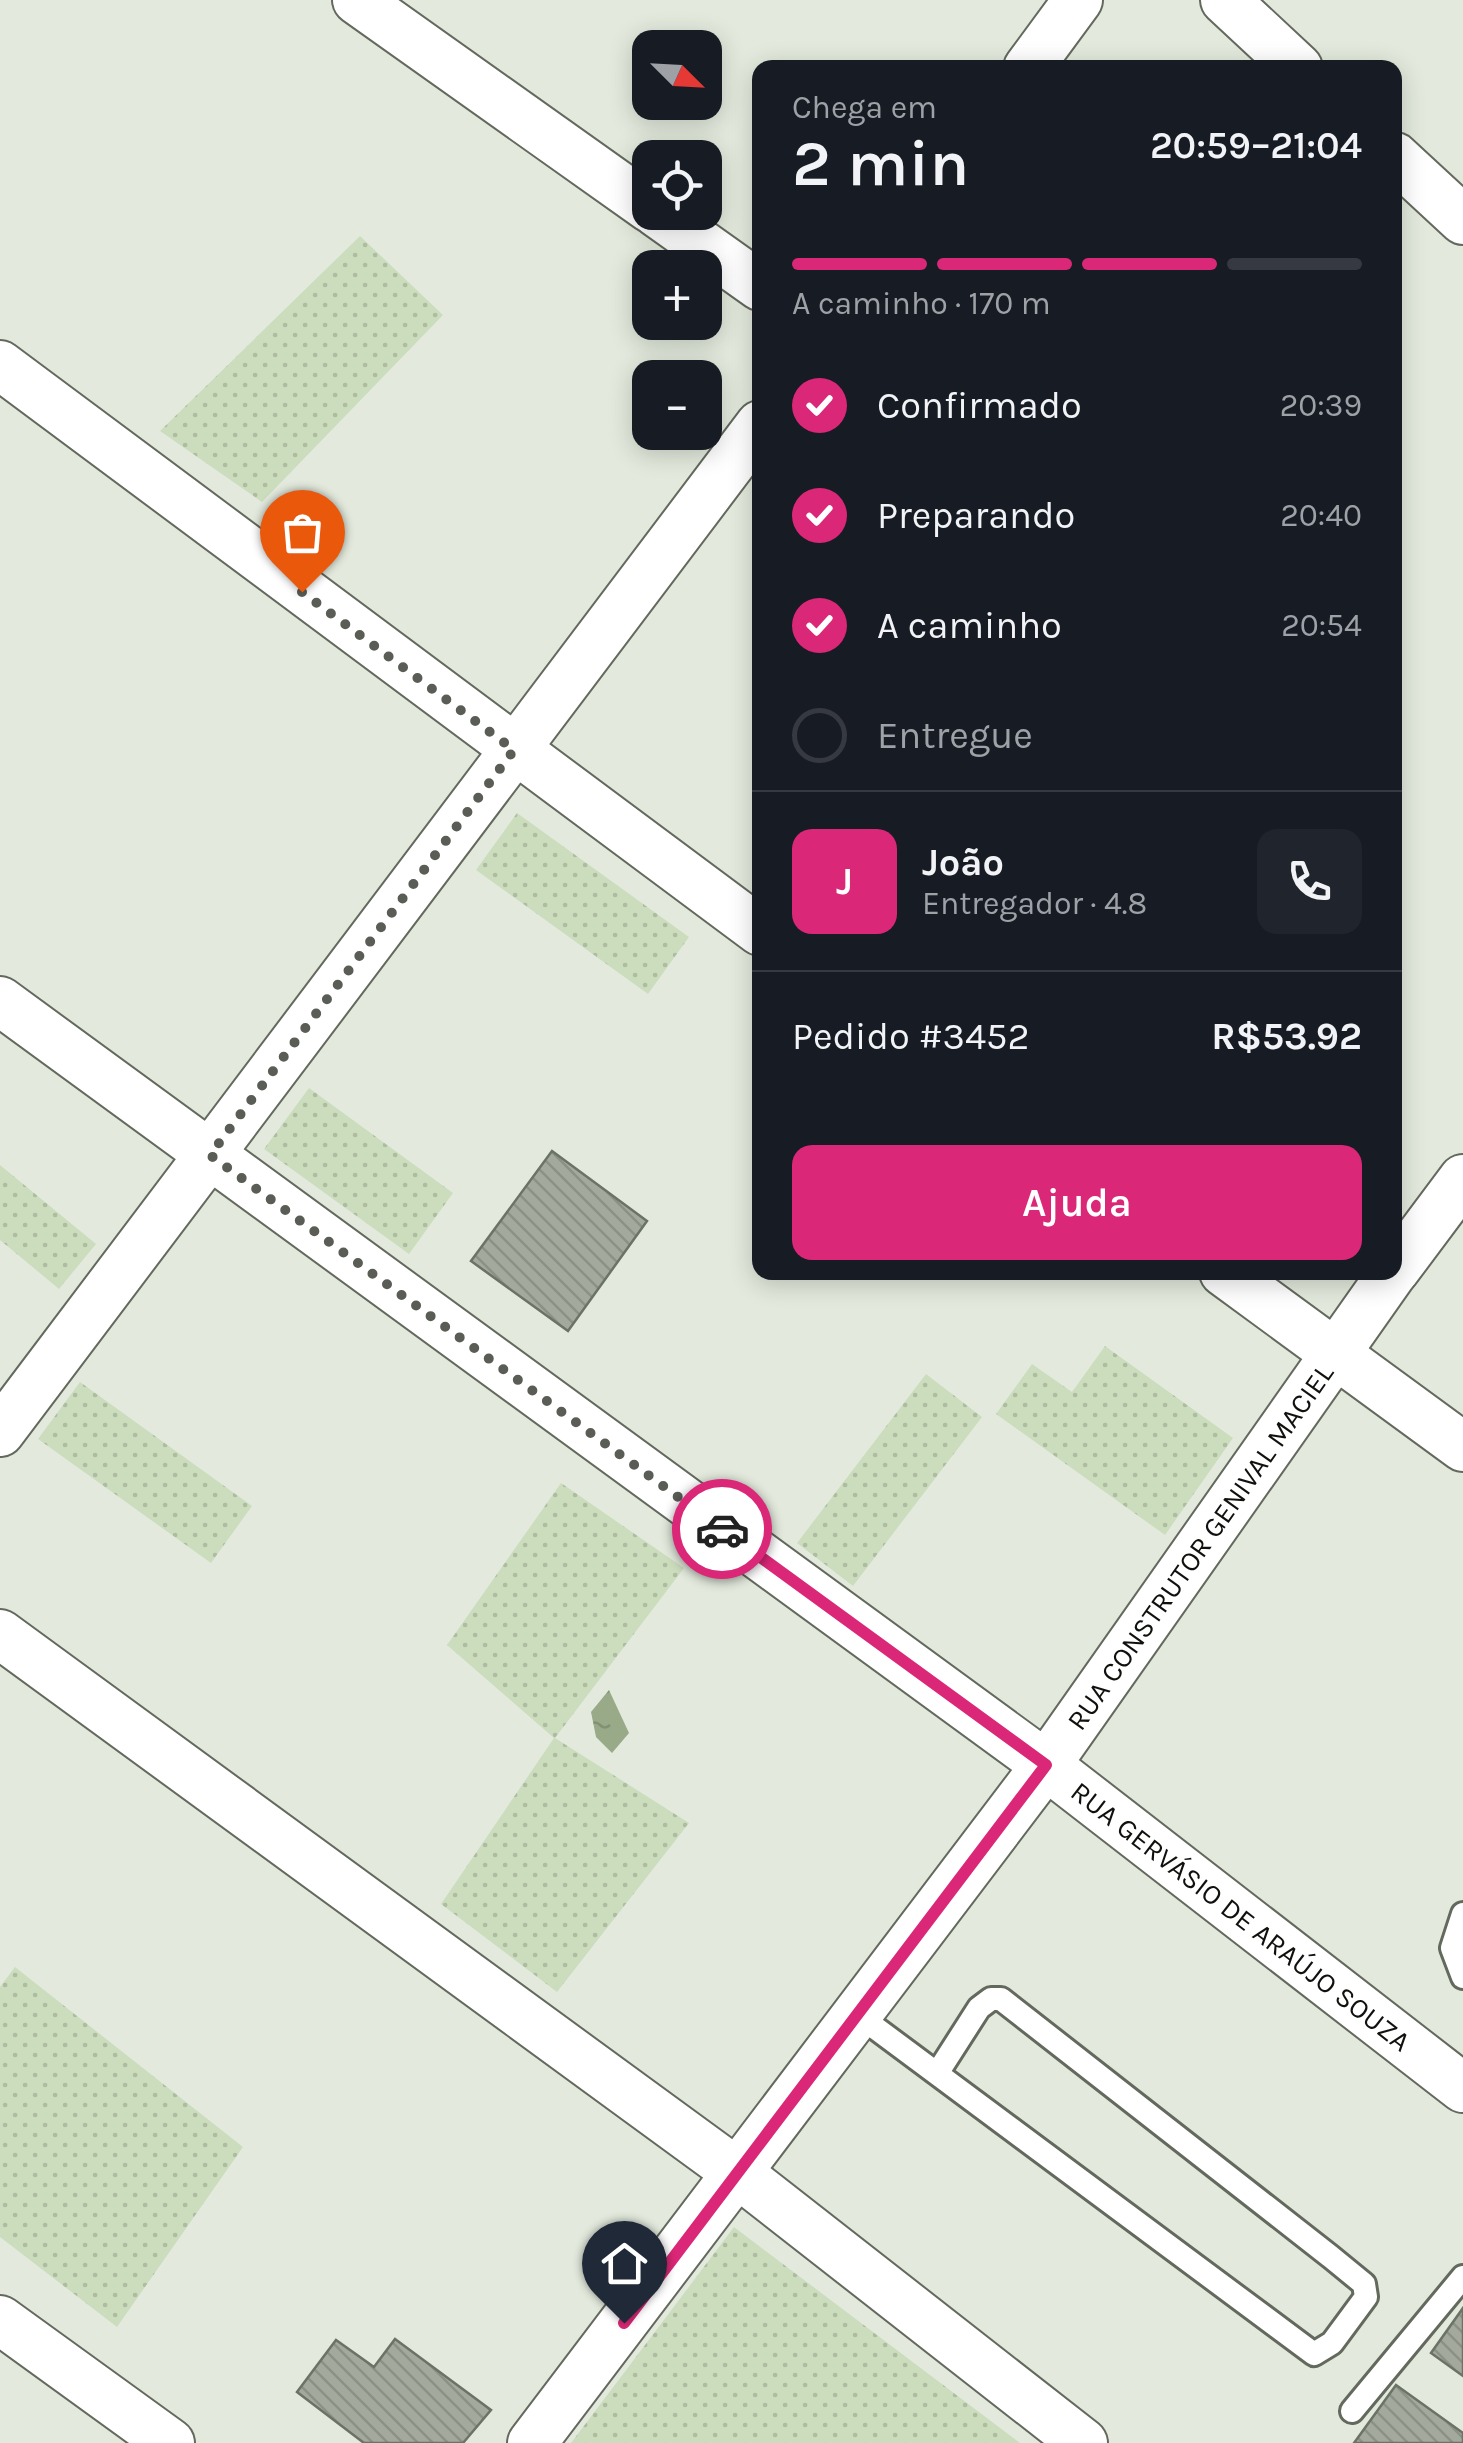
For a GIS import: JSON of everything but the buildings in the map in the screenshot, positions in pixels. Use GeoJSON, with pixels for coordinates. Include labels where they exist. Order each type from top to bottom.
{"type":"FeatureCollection","features":[{"type":"Feature","properties":{"kind":"street"},"geometry":{"type":"LineString","coordinates":[[356,0],[632,195]]}},
{"type":"Feature","properties":{"kind":"street"},"geometry":{"type":"LineString","coordinates":[[1034,60],[1078,0]]}},
{"type":"Feature","properties":{"kind":"street"},"geometry":{"type":"LineString","coordinates":[[1225,0],[1289,60]]}},
{"type":"Feature","properties":{"kind":"street"},"geometry":{"type":"LineString","coordinates":[[1402,163],[1463,220]]}},
{"type":"Feature","properties":{"kind":"street"},"geometry":{"type":"LineString","coordinates":[[681,230],[752,280]]}},
{"type":"Feature","properties":{"kind":"street"},"geometry":{"type":"LineString","coordinates":[[0,365],[752,925]]}},
{"type":"Feature","properties":{"kind":"street"},"geometry":{"type":"LineString","coordinates":[[0,1432],[752,435]]}},
{"type":"Feature","properties":{"kind":"street","name":"RUA GERVÁSIO DE ARAÚJO SOUZA"},"geometry":{"type":"LineString","coordinates":[[0,1000],[1046,1765],[1463,2088]]}},
{"type":"Feature","properties":{"kind":"street","name":"RUA CONSTRUTOR GENIVAL MACIEL"},"geometry":{"type":"LineString","coordinates":[[1402,1260],[1463,1178]]}},
{"type":"Feature","properties":{"kind":"street"},"geometry":{"type":"LineString","coordinates":[[1235,1280],[1463,1447]]}},
{"type":"Feature","properties":{"kind":"street","name":"RUA CONSTRUTOR GENIVAL MACIEL"},"geometry":{"type":"LineString","coordinates":[[532,2443],[1046,1765],[1387,1280]]}},
{"type":"Feature","properties":{"kind":"street"},"geometry":{"type":"LineString","coordinates":[[0,1634],[739,2174],[1083,2443]]}},
{"type":"Feature","properties":{"kind":"street"},"geometry":{"type":"LineString","coordinates":[[0,2320],[170,2443]]}},
{"type":"Feature","properties":{"kind":"lane"},"geometry":{"type":"LineString","coordinates":[[1463,1914],[1452,1948],[1463,1977]]}},
{"type":"Feature","properties":{"kind":"lane"},"geometry":{"type":"LineString","coordinates":[[858,2015],[1314,2354],[1332,2343],[1366,2297],[1364,2284],[1001,2000],[991,1999],[979,2008],[938,2072]]}},
{"type":"Feature","properties":{"kind":"lane"},"geometry":{"type":"LineString","coordinates":[[1352,2411],[1463,2277]]}},
{"type":"Feature","properties":{"kind":"shaded area"},"geometry":{"type":"Polygon","coordinates":[[[360,236],[443,315],[262,502],[160,431],[360,236]]]}},
{"type":"Feature","properties":{"kind":"shaded area"},"geometry":{"type":"Polygon","coordinates":[[[517,813],[689,937],[648,994],[476,870],[517,813]]]}},
{"type":"Feature","properties":{"kind":"shaded area"},"geometry":{"type":"Polygon","coordinates":[[[309,1088],[453,1193],[409,1254],[264,1149],[309,1088]]]}},
{"type":"Feature","properties":{"kind":"shaded area"},"geometry":{"type":"Polygon","coordinates":[[[0,1165],[96,1244],[59,1289],[0,1240],[0,1165]]]}},
{"type":"Feature","properties":{"kind":"shaded area"},"geometry":{"type":"Polygon","coordinates":[[[1105,1346],[1233,1438],[1165,1535],[996,1414],[1032,1364],[1072,1392],[1105,1346]]]}},
{"type":"Feature","properties":{"kind":"shaded area"},"geometry":{"type":"Polygon","coordinates":[[[926,1374],[982,1417],[853,1586],[797,1543],[926,1374]]]}},
{"type":"Feature","properties":{"kind":"shaded area"},"geometry":{"type":"Polygon","coordinates":[[[80,1382],[252,1506],[211,1563],[38,1439],[80,1382]]]}},
{"type":"Feature","properties":{"kind":"shaded area"},"geometry":{"type":"Polygon","coordinates":[[[561,1483],[684,1568],[555,1738],[689,1823],[557,1992],[441,1904],[554,1738],[447,1645],[561,1483]]]}},
{"type":"Feature","properties":{"kind":"shaded area"},"geometry":{"type":"Polygon","coordinates":[[[15,1967],[243,2147],[117,2327],[0,2237],[0,1987],[15,1967]]]}},
{"type":"Feature","properties":{"kind":"shaded area"},"geometry":{"type":"Polygon","coordinates":[[[734,2227],[1020,2443],[571,2443],[734,2227]]]}},
{"type":"Feature","properties":{"kind":"water"},"geometry":{"type":"Polygon","coordinates":[[[609,1690],[629,1733],[612,1753],[596,1737],[591,1712],[609,1690]]]}},
{"type":"Feature","properties":{"kind":"way so far"},"geometry":{"type":"LineString","coordinates":[[302,592],[514,750],[210,1155],[722,1529]]}},
{"type":"Feature","properties":{"kind":"route"},"geometry":{"type":"LineString","coordinates":[[624,2323],[1046,1765],[722,1529]]}}]}
